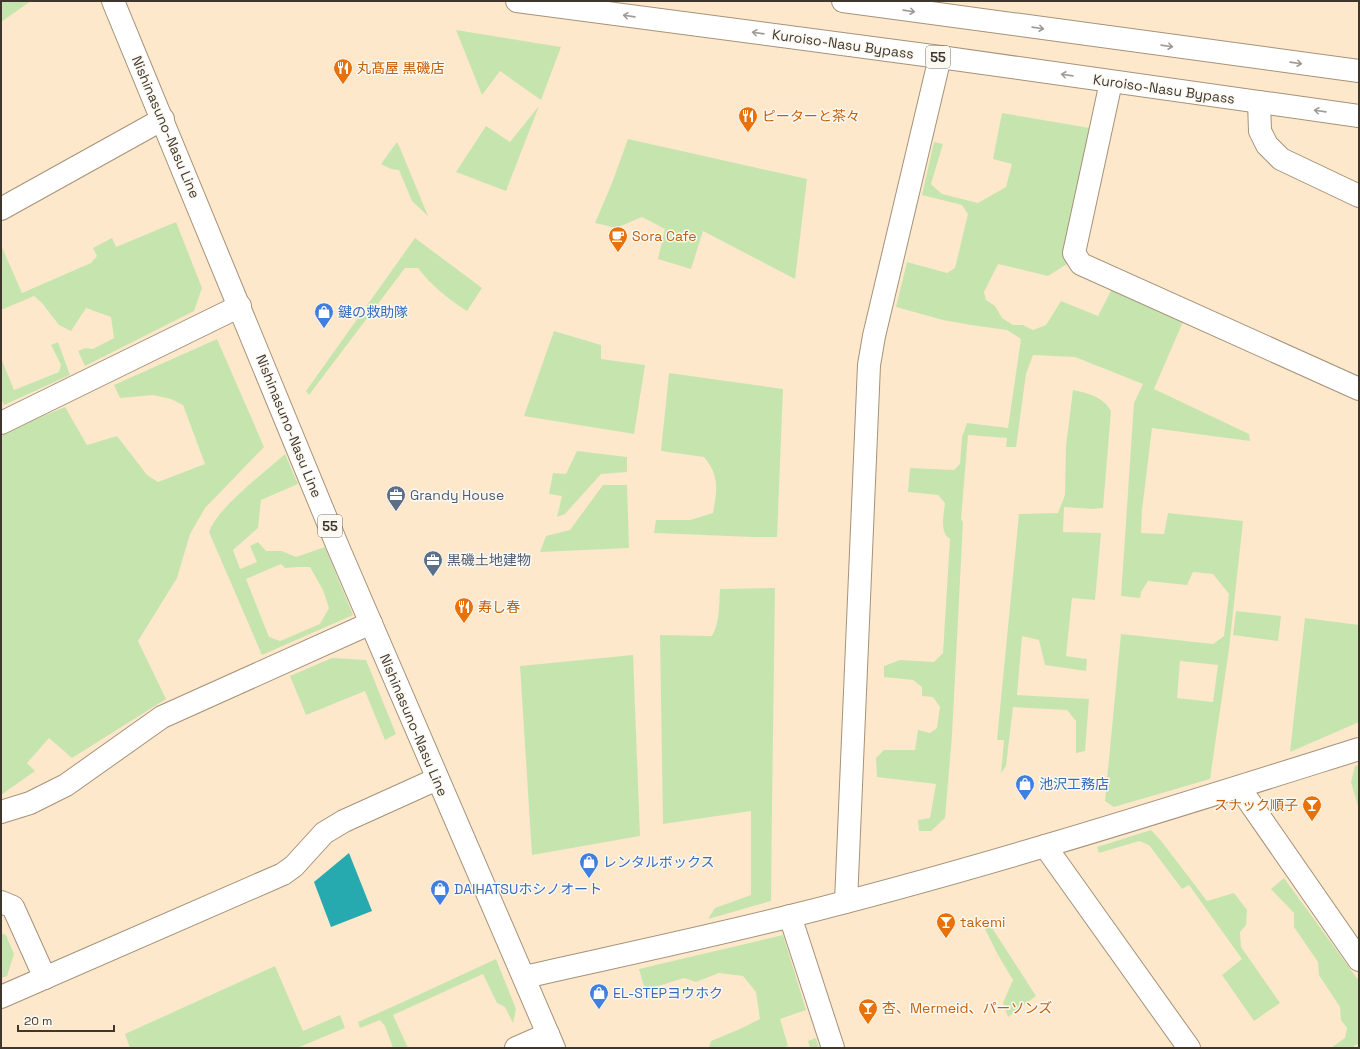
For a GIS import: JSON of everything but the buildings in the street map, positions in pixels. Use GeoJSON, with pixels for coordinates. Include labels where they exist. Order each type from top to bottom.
{"type":"FeatureCollection","features":[{"type":"Feature","properties":{"kind":"street","name":"Nishinasuno-Nasu Line"},"geometry":{"type":"LineString","coordinates":[[114,1],[370,623],[551,1041]]}},
{"type":"Feature","properties":{"kind":"street","name":"Kuroiso-Nasu Bypass"},"geometry":{"type":"LineString","coordinates":[[517,1],[940,57],[1359,116]]}},
{"type":"Feature","properties":{"kind":"street"},"geometry":{"type":"LineString","coordinates":[[843,1],[1359,71]]}},
{"type":"Feature","properties":{"kind":"street"},"geometry":{"type":"LineString","coordinates":[[846,902],[869,365],[874,336],[940,57]]}},
{"type":"Feature","properties":{"kind":"street"},"geometry":{"type":"LineString","coordinates":[[1111,82],[1074,253],[1081,264],[1359,389]]}},
{"type":"Feature","properties":{"kind":"street"},"geometry":{"type":"LineString","coordinates":[[1259,102],[1260,131],[1267,145],[1281,159],[1359,196]]}},
{"type":"Feature","properties":{"kind":"street"},"geometry":{"type":"LineString","coordinates":[[1,209],[162,119]]}},
{"type":"Feature","properties":{"kind":"street"},"geometry":{"type":"LineString","coordinates":[[1,423],[240,306]]}},
{"type":"Feature","properties":{"kind":"street"},"geometry":{"type":"LineString","coordinates":[[1,812],[30,803],[66,785],[162,718],[370,623]]}},
{"type":"Feature","properties":{"kind":"street"},"geometry":{"type":"LineString","coordinates":[[524,977],[654,949],[846,902],[1045,846],[1359,749]]}},
{"type":"Feature","properties":{"kind":"street"},"geometry":{"type":"LineString","coordinates":[[1,997],[283,874],[294,866],[324,833],[344,822],[437,779]]}},
{"type":"Feature","properties":{"kind":"street"},"geometry":{"type":"LineString","coordinates":[[1239,787],[1359,960]]}},
{"type":"Feature","properties":{"kind":"street"},"geometry":{"type":"LineString","coordinates":[[1045,846],[1189,1048]]}},
{"type":"Feature","properties":{"kind":"street"},"geometry":{"type":"LineString","coordinates":[[1,902],[14,907],[45,978]]}},
{"type":"Feature","properties":{"kind":"street"},"geometry":{"type":"LineString","coordinates":[[790,916],[833,1048]]}},
{"type":"Feature","properties":{"kind":"street"},"geometry":{"type":"LineString","coordinates":[[516,1048],[551,1041]]}},
{"type":"Feature","properties":{"kind":"green space"},"geometry":{"type":"Polygon","coordinates":[[[1,1],[31,1],[1,22],[1,1]]]}},
{"type":"Feature","properties":{"kind":"green space"},"geometry":{"type":"Polygon","coordinates":[[[456,30],[561,47],[541,100],[500,71],[482,95],[456,30]]]}},
{"type":"Feature","properties":{"kind":"green space"},"geometry":{"type":"Polygon","coordinates":[[[539,106],[506,191],[456,172],[486,126],[510,142],[539,106]]]}},
{"type":"Feature","properties":{"kind":"green space"},"geometry":{"type":"Polygon","coordinates":[[[1002,113],[1090,128],[1065,252],[1067,264],[1048,276],[998,264],[984,292],[986,300],[995,306],[1002,318],[1013,325],[1023,325],[1033,330],[1046,325],[1061,301],[1098,316],[1113,287],[1185,317],[1154,389],[1249,434],[1250,441],[1152,428],[1142,510],[1141,533],[1164,534],[1168,513],[1243,521],[1229,649],[1210,779],[1114,807],[1105,801],[1121,634],[1213,644],[1224,636],[1229,594],[1213,574],[1193,572],[1187,585],[1148,581],[1141,592],[1140,598],[1121,596],[1134,403],[1143,384],[1075,357],[1033,355],[1026,374],[1016,447],[1006,447],[1007,438],[968,435],[961,519],[963,522],[952,735],[945,818],[931,831],[919,831],[918,820],[930,818],[936,784],[877,777],[876,758],[884,750],[915,750],[918,730],[930,733],[937,728],[940,707],[933,697],[922,696],[922,687],[913,680],[884,677],[884,666],[900,660],[934,662],[943,653],[950,539],[944,532],[943,527],[945,503],[938,495],[908,492],[910,468],[954,470],[960,464],[962,437],[967,423],[1008,428],[1021,339],[1007,330],[943,320],[896,307],[907,262],[947,273],[955,268],[968,214],[962,205],[922,195],[934,142],[943,144],[931,184],[942,194],[978,203],[1006,187],[1012,164],[993,159],[1002,113]],[[1180,661],[1177,698],[1213,702],[1218,665],[1180,661]]]}},
{"type":"Feature","properties":{"kind":"green space"},"geometry":{"type":"Polygon","coordinates":[[[628,139],[807,179],[795,279],[703,231],[691,269],[658,259],[665,229],[642,217],[616,228],[595,223],[628,139]]]}},
{"type":"Feature","properties":{"kind":"green space"},"geometry":{"type":"Polygon","coordinates":[[[397,142],[428,216],[412,201],[399,170],[391,169],[381,164],[397,142]]]}},
{"type":"Feature","properties":{"kind":"green space"},"geometry":{"type":"Polygon","coordinates":[[[176,222],[202,288],[194,311],[85,366],[78,351],[85,348],[93,349],[114,338],[111,317],[86,308],[71,331],[59,325],[42,303],[34,296],[1,310],[1,245],[22,293],[91,263],[97,256],[93,248],[112,238],[116,247],[176,222]]]}},
{"type":"Feature","properties":{"kind":"green space"},"geometry":{"type":"Polygon","coordinates":[[[415,238],[482,288],[467,311],[441,292],[418,268],[405,268],[309,395],[306,391],[415,238]]]}},
{"type":"Feature","properties":{"kind":"green space"},"geometry":{"type":"Polygon","coordinates":[[[554,331],[601,345],[601,359],[645,365],[634,434],[524,416],[554,331]]]}},
{"type":"Feature","properties":{"kind":"green space"},"geometry":{"type":"Polygon","coordinates":[[[217,339],[264,447],[205,508],[190,534],[177,578],[138,641],[166,699],[72,758],[49,738],[27,763],[35,771],[1,795],[1,436],[65,407],[87,445],[117,436],[147,475],[158,482],[205,464],[183,405],[171,399],[153,395],[120,398],[114,385],[217,339]]]}},
{"type":"Feature","properties":{"kind":"green space"},"geometry":{"type":"Polygon","coordinates":[[[58,342],[70,375],[4,405],[1,398],[1,358],[14,390],[59,372],[61,365],[51,345],[58,342]]]}},
{"type":"Feature","properties":{"kind":"green space"},"geometry":{"type":"Polygon","coordinates":[[[669,373],[783,389],[777,537],[654,533],[656,520],[690,520],[713,513],[716,498],[715,477],[704,457],[661,451],[669,373]]]}},
{"type":"Feature","properties":{"kind":"green space"},"geometry":{"type":"Polygon","coordinates":[[[1073,390],[1095,396],[1104,402],[1111,411],[1103,508],[1093,509],[1064,507],[1063,532],[1101,533],[1095,600],[1072,598],[1066,656],[1087,659],[1086,671],[1045,665],[1039,640],[1022,636],[1017,695],[1089,699],[1085,751],[1076,753],[1076,721],[1067,710],[1013,707],[1006,766],[1001,773],[1004,740],[997,740],[1019,514],[1058,513],[1065,495],[1066,446],[1073,390]]]}},
{"type":"Feature","properties":{"kind":"green space"},"geometry":{"type":"Polygon","coordinates":[[[577,451],[627,457],[627,472],[601,474],[565,514],[557,517],[562,496],[549,494],[553,473],[566,474],[577,451]]]}},
{"type":"Feature","properties":{"kind":"green space"},"geometry":{"type":"Polygon","coordinates":[[[285,454],[298,484],[261,500],[258,528],[233,550],[240,569],[257,562],[250,546],[258,542],[266,551],[282,551],[296,557],[325,547],[353,615],[262,655],[209,532],[221,512],[254,480],[285,454]],[[281,564],[246,579],[269,637],[280,641],[320,624],[329,608],[323,590],[310,567],[285,568],[281,564]]]}},
{"type":"Feature","properties":{"kind":"green space"},"geometry":{"type":"Polygon","coordinates":[[[603,485],[627,485],[629,548],[540,552],[546,536],[570,530],[603,485]]]}},
{"type":"Feature","properties":{"kind":"green space"},"geometry":{"type":"Polygon","coordinates":[[[775,588],[771,901],[708,919],[715,908],[751,895],[751,811],[663,824],[660,635],[712,636],[718,619],[720,589],[775,588]]]}},
{"type":"Feature","properties":{"kind":"green space"},"geometry":{"type":"Polygon","coordinates":[[[1236,611],[1281,616],[1278,641],[1233,635],[1236,611]]]}},
{"type":"Feature","properties":{"kind":"green space"},"geometry":{"type":"Polygon","coordinates":[[[1305,618],[1359,625],[1359,722],[1290,752],[1305,618]]]}},
{"type":"Feature","properties":{"kind":"green space"},"geometry":{"type":"Polygon","coordinates":[[[633,655],[640,836],[532,855],[520,666],[633,655]]]}},
{"type":"Feature","properties":{"kind":"green space"},"geometry":{"type":"Polygon","coordinates":[[[332,658],[366,660],[396,734],[385,740],[365,691],[306,715],[290,676],[332,658]]]}},
{"type":"Feature","properties":{"kind":"green space"},"geometry":{"type":"Polygon","coordinates":[[[1359,765],[1359,810],[1351,782],[1355,766],[1359,765]]]}},
{"type":"Feature","properties":{"kind":"green space"},"geometry":{"type":"Polygon","coordinates":[[[1151,830],[1162,842],[1207,901],[1234,893],[1247,910],[1246,925],[1240,932],[1241,947],[1280,1003],[1254,1021],[1222,975],[1242,959],[1189,885],[1182,889],[1149,845],[1139,841],[1099,853],[1097,847],[1151,830]]]}},
{"type":"Feature","properties":{"kind":"green space"},"geometry":{"type":"Polygon","coordinates":[[[1284,878],[1359,981],[1359,1043],[1352,1048],[1331,1048],[1345,1038],[1347,1028],[1341,1020],[1340,1007],[1319,975],[1318,962],[1294,927],[1294,913],[1271,889],[1284,878]]]}},
{"type":"Feature","properties":{"kind":"green space"},"geometry":{"type":"Polygon","coordinates":[[[985,917],[1036,996],[1008,1017],[1003,1003],[1013,980],[998,955],[981,921],[985,917]]]}},
{"type":"Feature","properties":{"kind":"green space"},"geometry":{"type":"Polygon","coordinates":[[[1,933],[6,935],[14,954],[7,976],[1,978],[1,933]]]}},
{"type":"Feature","properties":{"kind":"green space"},"geometry":{"type":"Polygon","coordinates":[[[783,935],[806,1010],[780,1019],[788,1046],[782,1048],[709,1048],[711,1041],[760,1019],[756,992],[743,976],[719,973],[696,982],[684,978],[645,990],[639,969],[783,935]]]}},
{"type":"Feature","properties":{"kind":"green space"},"geometry":{"type":"Polygon","coordinates":[[[496,959],[516,1009],[513,1023],[505,1007],[497,1003],[483,974],[393,1015],[408,1048],[393,1048],[385,1026],[380,1020],[360,1028],[358,1022],[496,959]]]}},
{"type":"Feature","properties":{"kind":"green space"},"geometry":{"type":"Polygon","coordinates":[[[275,966],[303,1031],[340,1015],[345,1028],[297,1048],[130,1048],[125,1034],[275,966]]]}},
{"type":"Feature","properties":{"kind":"green space"},"geometry":{"type":"Polygon","coordinates":[[[816,1038],[819,1048],[810,1048],[808,1041],[816,1038]]]}},
{"type":"Feature","properties":{"kind":"water"},"geometry":{"type":"Polygon","coordinates":[[[349,853],[372,911],[331,927],[314,882],[349,853]]]}},
{"type":"Feature","properties":{"kind":"place","name":"丸髙屋 黒磯店"},"geometry":{"type":"Point","coordinates":[343,85]}},
{"type":"Feature","properties":{"kind":"place","name":"ピーターと茶々"},"geometry":{"type":"Point","coordinates":[748,133]}},
{"type":"Feature","properties":{"kind":"place","name":"Sora Cafe"},"geometry":{"type":"Point","coordinates":[618,253]}},
{"type":"Feature","properties":{"kind":"place","name":"鍵の救助隊"},"geometry":{"type":"Point","coordinates":[324,329]}},
{"type":"Feature","properties":{"kind":"place","name":"Grandy House"},"geometry":{"type":"Point","coordinates":[396,512]}},
{"type":"Feature","properties":{"kind":"place","name":"黒磯土地建物"},"geometry":{"type":"Point","coordinates":[433,577]}},
{"type":"Feature","properties":{"kind":"place","name":"寿し春"},"geometry":{"type":"Point","coordinates":[464,624]}},
{"type":"Feature","properties":{"kind":"place","name":"池沢工務店"},"geometry":{"type":"Point","coordinates":[1025,801]}},
{"type":"Feature","properties":{"kind":"place","name":"スナック順子"},"geometry":{"type":"Point","coordinates":[1312,822]}},
{"type":"Feature","properties":{"kind":"place","name":"レンタルボックス"},"geometry":{"type":"Point","coordinates":[589,879]}},
{"type":"Feature","properties":{"kind":"place","name":"DAIHATSUホシノオート"},"geometry":{"type":"Point","coordinates":[440,906]}},
{"type":"Feature","properties":{"kind":"place","name":"takemi"},"geometry":{"type":"Point","coordinates":[946,939]}},
{"type":"Feature","properties":{"kind":"place","name":"EL-STEPヨウホク"},"geometry":{"type":"Point","coordinates":[599,1010]}},
{"type":"Feature","properties":{"kind":"place","name":"杏、Mermeid、パーソンズ"},"geometry":{"type":"Point","coordinates":[868,1025]}}]}
